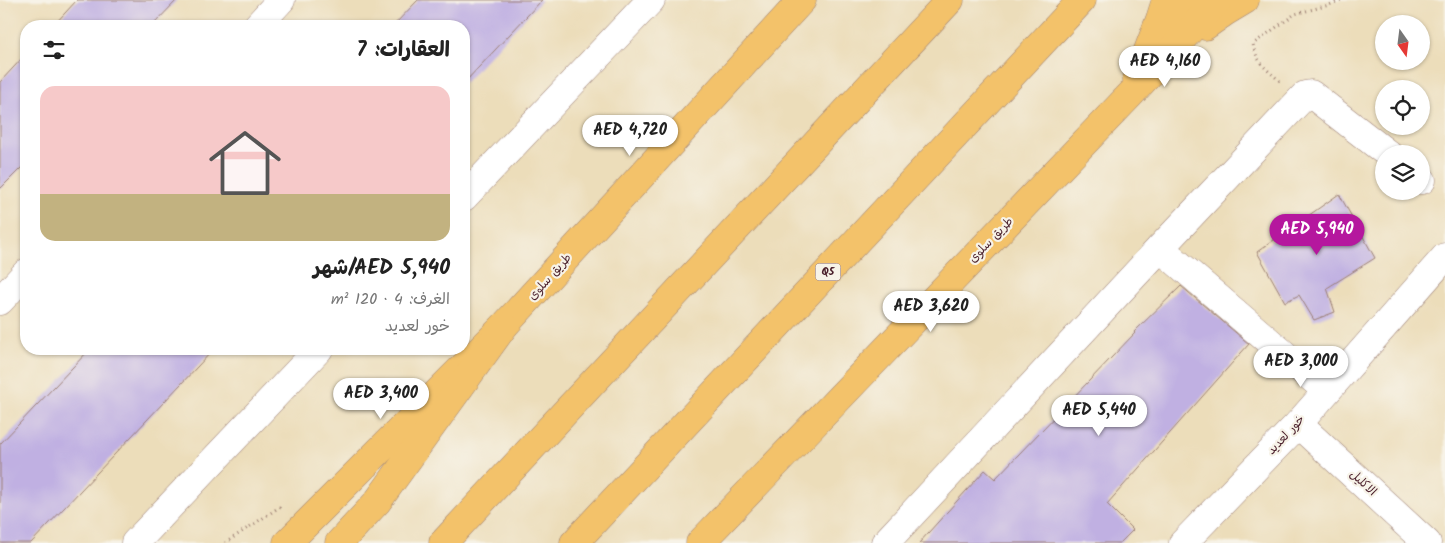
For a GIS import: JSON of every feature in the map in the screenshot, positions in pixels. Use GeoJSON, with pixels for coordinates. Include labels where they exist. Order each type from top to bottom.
{"type":"FeatureCollection","features":[{"type":"Feature","properties":{"kind":"main road"},"geometry":{"type":"LineString","coordinates":[[444,543],[950,0]]}},
{"type":"Feature","properties":{"kind":"main road","name":"Q5"},"geometry":{"type":"LineString","coordinates":[[574,543],[1082,0]]}},
{"type":"Feature","properties":{"kind":"main road"},"geometry":{"type":"LineString","coordinates":[[1131,94],[1166,0]]}},
{"type":"Feature","properties":{"kind":"main road"},"geometry":{"type":"LineString","coordinates":[[1168,54],[1188,0]]}},
{"type":"Feature","properties":{"kind":"main road","name":"طريق سلوى"},"geometry":{"type":"LineString","coordinates":[[700,543],[1131,94],[1218,0]]}},
{"type":"Feature","properties":{"kind":"main road"},"geometry":{"type":"LineString","coordinates":[[1168,54],[1225,12],[1245,0]]}},
{"type":"Feature","properties":{"kind":"main road","name":"طريق سلوى"},"geometry":{"type":"LineString","coordinates":[[287,543],[504,326],[794,5]]}},
{"type":"Feature","properties":{"kind":"main road"},"geometry":{"type":"LineString","coordinates":[[339,543],[377,502],[504,326]]}},
{"type":"Feature","properties":{"kind":"street"},"geometry":{"type":"LineString","coordinates":[[263,20],[281,0]]}},
{"type":"Feature","properties":{"kind":"street"},"geometry":{"type":"LineString","coordinates":[[470,191],[651,0]]}},
{"type":"Feature","properties":{"kind":"street"},"geometry":{"type":"LineString","coordinates":[[885,543],[1305,95],[1311,94],[1376,145]]}},
{"type":"Feature","properties":{"kind":"street"},"geometry":{"type":"LineString","coordinates":[[1160,248],[1327,391]]}},
{"type":"Feature","properties":{"kind":"street","name":"خور لعديد"},"geometry":{"type":"LineString","coordinates":[[1183,543],[1298,424],[1445,257]]}},
{"type":"Feature","properties":{"kind":"street"},"geometry":{"type":"LineString","coordinates":[[0,301],[20,279]]}},
{"type":"Feature","properties":{"kind":"street"},"geometry":{"type":"LineString","coordinates":[[135,543],[313,355]]}},
{"type":"Feature","properties":{"kind":"street","name":"الاكليل"},"geometry":{"type":"LineString","coordinates":[[1298,424],[1427,543]]}},
{"type":"Feature","properties":{"kind":"path"},"geometry":{"type":"LineString","coordinates":[[1296,104],[1282,83],[1261,64],[1253,44],[1295,14],[1341,0]]}},
{"type":"Feature","properties":{"kind":"building"},"geometry":{"type":"Polygon","coordinates":[[[77,0],[177,0],[158,20],[59,20],[77,0]]]}},
{"type":"Feature","properties":{"kind":"building"},"geometry":{"type":"Polygon","coordinates":[[[418,0],[542,0],[470,77],[470,20],[399,20],[418,0]]]}},
{"type":"Feature","properties":{"kind":"building"},"geometry":{"type":"Polygon","coordinates":[[[20,60],[20,169],[0,189],[0,82],[20,60]]]}},
{"type":"Feature","properties":{"kind":"building"},"geometry":{"type":"Polygon","coordinates":[[[1339,194],[1375,258],[1327,288],[1335,312],[1314,320],[1299,295],[1285,302],[1257,252],[1339,194]]]}},
{"type":"Feature","properties":{"kind":"building"},"geometry":{"type":"Polygon","coordinates":[[[1181,286],[1249,344],[1107,504],[1133,530],[1120,543],[919,543],[985,470],[995,479],[1134,332],[1181,286]]]}},
{"type":"Feature","properties":{"kind":"building"},"geometry":{"type":"Polygon","coordinates":[[[84,355],[208,355],[31,543],[0,543],[0,444],[84,355]]]}}]}
